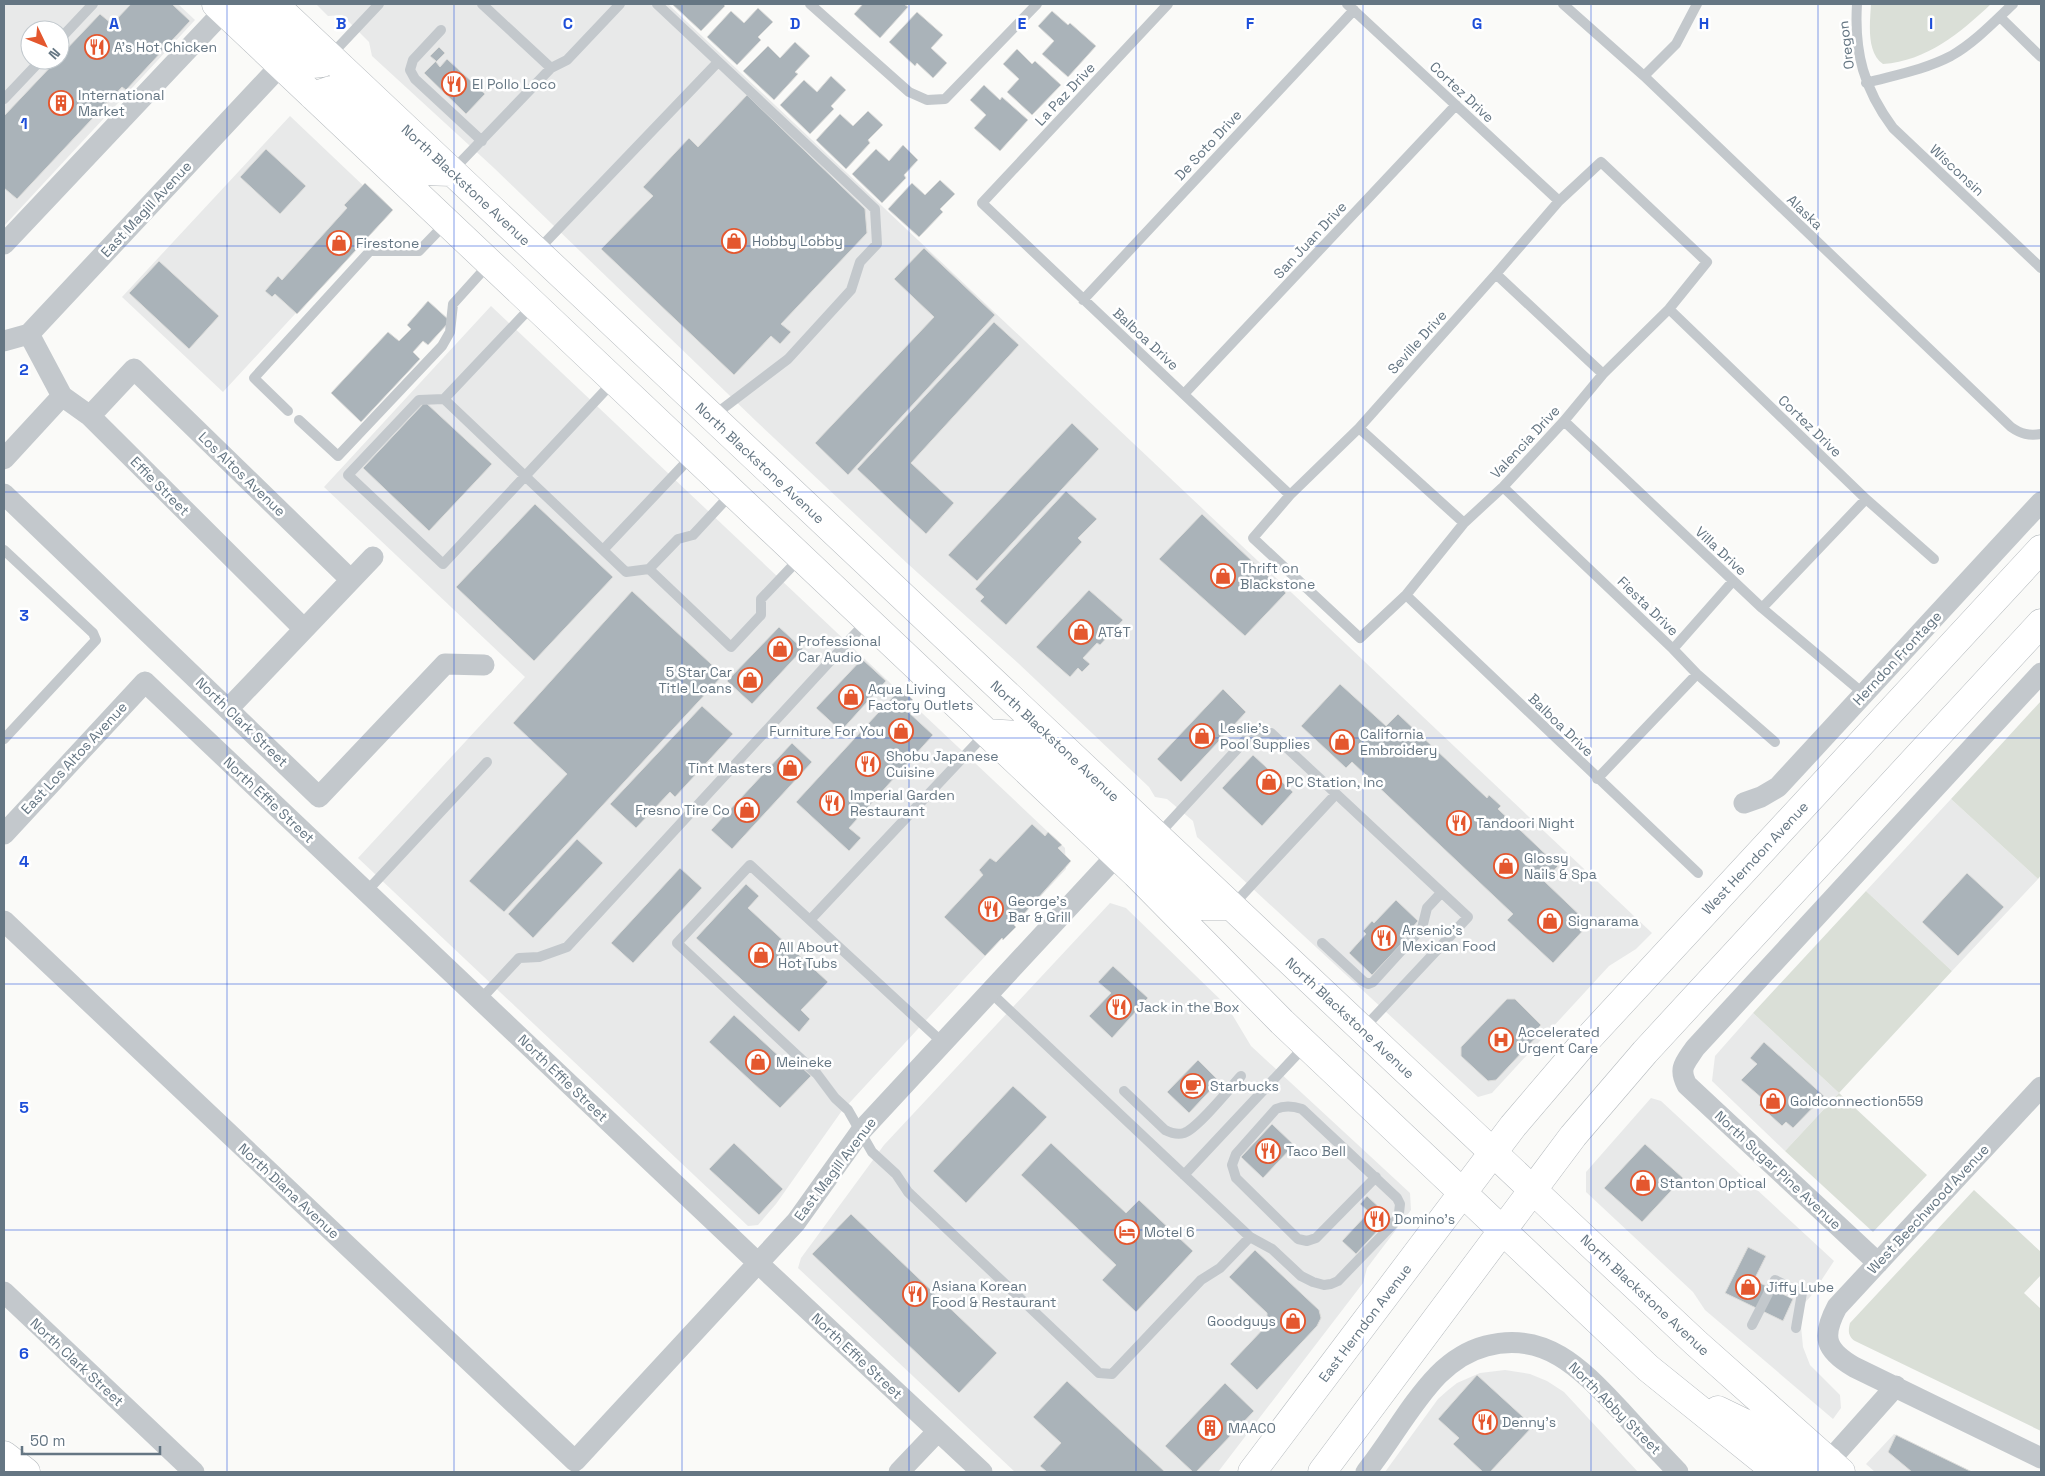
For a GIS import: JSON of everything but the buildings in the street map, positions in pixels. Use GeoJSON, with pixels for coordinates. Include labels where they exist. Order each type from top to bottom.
{"type":"FeatureCollection","features":[{"type":"Feature","properties":{"kind":"main road","name":"North Blackstone Avenue"},"geometry":{"type":"LineString","coordinates":[[274,4],[1362,1029],[1478,1173],[1517,1210],[1696,1343],[1835,1467]]}},
{"type":"Feature","properties":{"kind":"main road","name":"North Blackstone Avenue"},"geometry":{"type":"LineString","coordinates":[[220,7],[1117,856],[1306,1045],[1478,1173],[1517,1210],[1648,1368],[1777,1472]]}},
{"type":"Feature","properties":{"kind":"main road"},"geometry":{"type":"LineString","coordinates":[[220,7],[252,10],[312,64],[322,63],[329,56]]}},
{"type":"Feature","properties":{"kind":"main road"},"geometry":{"type":"LineString","coordinates":[[313,96],[330,90],[340,94],[422,171],[452,172]]}},
{"type":"Feature","properties":{"kind":"main road","name":"West Herndon Avenue"},"geometry":{"type":"LineString","coordinates":[[1478,1173],[1525,1112],[1582,1044],[2041,549]]}},
{"type":"Feature","properties":{"kind":"main road"},"geometry":{"type":"LineString","coordinates":[[1322,1472],[1573,1136],[1646,1052],[2041,623]]}},
{"type":"Feature","properties":{"kind":"main road"},"geometry":{"type":"LineString","coordinates":[[987,732],[1018,735],[1122,831],[1139,837],[1157,836]]}},
{"type":"Feature","properties":{"kind":"main road"},"geometry":{"type":"LineString","coordinates":[[1117,856],[1125,850],[1141,853],[1150,858],[1203,906],[1231,906]]}},
{"type":"Feature","properties":{"kind":"main road","name":"East Herndon Avenue"},"geometry":{"type":"LineString","coordinates":[[1252,1472],[1478,1173]]}},
{"type":"Feature","properties":{"kind":"main road"},"geometry":{"type":"LineString","coordinates":[[1674,1388],[1753,1427],[1804,1468],[1835,1467]]}},
{"type":"Feature","properties":{"kind":"main road"},"geometry":{"type":"LineString","coordinates":[[4,1454],[26,1472]]}},
{"type":"Feature","properties":{"kind":"street"},"geometry":{"type":"LineString","coordinates":[[4,244],[220,7]]}},
{"type":"Feature","properties":{"kind":"street","name":"East Magill Avenue"},"geometry":{"type":"LineString","coordinates":[[29,334],[281,65]]}},
{"type":"Feature","properties":{"kind":"street"},"geometry":{"type":"LineString","coordinates":[[4,341],[29,334]]}},
{"type":"Feature","properties":{"kind":"street","name":"Effie Street"},"geometry":{"type":"LineString","coordinates":[[29,334],[62,396],[90,416],[304,629]]}},
{"type":"Feature","properties":{"kind":"street","name":"Los Altos Avenue"},"geometry":{"type":"LineString","coordinates":[[90,416],[134,369],[351,580]]}},
{"type":"Feature","properties":{"kind":"street"},"geometry":{"type":"LineString","coordinates":[[4,459],[62,396]]}},
{"type":"Feature","properties":{"kind":"street","name":"North Clark Street"},"geometry":{"type":"LineString","coordinates":[[4,494],[319,797],[445,664],[484,665]]}},
{"type":"Feature","properties":{"kind":"street","name":"Herndon Frontage"},"geometry":{"type":"LineString","coordinates":[[1744,803],[1761,797],[1778,786],[2041,502]]}},
{"type":"Feature","properties":{"kind":"street"},"geometry":{"type":"LineString","coordinates":[[228,709],[373,557]]}},
{"type":"Feature","properties":{"kind":"street","name":"North Sugar Pine Avenue"},"geometry":{"type":"LineString","coordinates":[[1878,1263],[1687,1085],[1682,1075],[1684,1063],[1694,1048],[2041,674]]}},
{"type":"Feature","properties":{"kind":"street","name":"North Effie Street"},"geometry":{"type":"LineString","coordinates":[[145,682],[759,1264],[982,1472]]}},
{"type":"Feature","properties":{"kind":"street","name":"East Los Altos Avenue"},"geometry":{"type":"LineString","coordinates":[[4,834],[145,682]]}},
{"type":"Feature","properties":{"kind":"street","name":"East Magill Avenue"},"geometry":{"type":"LineString","coordinates":[[575,1461],[796,1222],[861,1130],[1117,856]]}},
{"type":"Feature","properties":{"kind":"street","name":"North Diana Avenue"},"geometry":{"type":"LineString","coordinates":[[4,921],[575,1461]]}},
{"type":"Feature","properties":{"kind":"street","name":"West Beechwood Avenue"},"geometry":{"type":"LineString","coordinates":[[1896,1386],[1841,1359],[1831,1350],[1828,1338],[1830,1321],[1837,1307],[2041,1087]]}},
{"type":"Feature","properties":{"kind":"street","name":"North Clark Street"},"geometry":{"type":"LineString","coordinates":[[4,1292],[194,1472]]}},
{"type":"Feature","properties":{"kind":"street","name":"North Abby Street"},"geometry":{"type":"LineString","coordinates":[[1373,1470],[1438,1375],[1458,1358],[1475,1350],[1497,1344],[1516,1342],[1547,1349],[1568,1360],[1584,1373],[1678,1472]]}},
{"type":"Feature","properties":{"kind":"street"},"geometry":{"type":"LineString","coordinates":[[1835,1467],[1896,1386],[2041,1458]]}},
{"type":"Feature","properties":{"kind":"street"},"geometry":{"type":"LineString","coordinates":[[899,1472],[938,1431]]}},
{"type":"Feature","properties":{"kind":"lane"},"geometry":{"type":"LineString","coordinates":[[70,28],[93,4]]}},
{"type":"Feature","properties":{"kind":"lane"},"geometry":{"type":"LineString","coordinates":[[329,56],[379,4]]}},
{"type":"Feature","properties":{"kind":"lane"},"geometry":{"type":"LineString","coordinates":[[482,4],[551,68]]}},
{"type":"Feature","properties":{"kind":"lane"},"geometry":{"type":"LineString","coordinates":[[452,172],[551,68],[567,60],[620,4]]}},
{"type":"Feature","properties":{"kind":"lane"},"geometry":{"type":"LineString","coordinates":[[656,4],[875,209],[877,244],[860,262],[851,290],[788,359],[712,417]]}},
{"type":"Feature","properties":{"kind":"lane"},"geometry":{"type":"LineString","coordinates":[[811,4],[909,92],[927,100],[945,99],[1037,4]]}},
{"type":"Feature","properties":{"kind":"lane","name":"La Paz Drive"},"geometry":{"type":"LineString","coordinates":[[982,203],[1168,4]]}},
{"type":"Feature","properties":{"kind":"lane","name":"Alaska"},"geometry":{"type":"LineString","coordinates":[[1563,4],[1644,76],[2011,427],[2020,433],[2030,436],[2041,434]]}},
{"type":"Feature","properties":{"kind":"lane"},"geometry":{"type":"LineString","coordinates":[[1644,76],[1676,44],[1697,4]]}},
{"type":"Feature","properties":{"kind":"lane","name":"Oregon"},"geometry":{"type":"LineString","coordinates":[[1857,4],[1858,41],[1866,83]]}},
{"type":"Feature","properties":{"kind":"lane"},"geometry":{"type":"LineString","coordinates":[[1866,83],[1927,66],[1952,55],[1972,42],[2013,4]]}},
{"type":"Feature","properties":{"kind":"lane","name":"Cortez Drive"},"geometry":{"type":"LineString","coordinates":[[1351,7],[1559,201]]}},
{"type":"Feature","properties":{"kind":"lane","name":"De Soto Drive"},"geometry":{"type":"LineString","coordinates":[[1083,300],[1351,7]]}},
{"type":"Feature","properties":{"kind":"lane"},"geometry":{"type":"LineString","coordinates":[[2000,17],[2041,57]]}},
{"type":"Feature","properties":{"kind":"lane"},"geometry":{"type":"LineString","coordinates":[[441,30],[413,60],[410,70],[415,78],[482,141]]}},
{"type":"Feature","properties":{"kind":"lane"},"geometry":{"type":"LineString","coordinates":[[536,252],[718,62]]}},
{"type":"Feature","properties":{"kind":"lane"},"geometry":{"type":"LineString","coordinates":[[4,99],[31,70]]}},
{"type":"Feature","properties":{"kind":"lane","name":"Wisconsin"},"geometry":{"type":"LineString","coordinates":[[1866,83],[1878,108],[1893,128],[2041,268]]}},
{"type":"Feature","properties":{"kind":"lane","name":"San Juan Drive"},"geometry":{"type":"LineString","coordinates":[[1184,394],[1456,105]]}},
{"type":"Feature","properties":{"kind":"lane","name":"Seville Drive"},"geometry":{"type":"LineString","coordinates":[[1360,638],[1253,538],[1290,495],[1359,428],[1559,201],[1600,162],[1707,262]]}},
{"type":"Feature","properties":{"kind":"lane","name":"Balboa Drive"},"geometry":{"type":"LineString","coordinates":[[982,203],[1290,495]]}},
{"type":"Feature","properties":{"kind":"lane"},"geometry":{"type":"LineString","coordinates":[[288,411],[254,378],[370,251],[419,251],[447,222]]}},
{"type":"Feature","properties":{"kind":"lane","name":"Valencia Drive"},"geometry":{"type":"LineString","coordinates":[[1360,638],[1406,595],[1464,523],[1503,487],[1564,422],[1603,374],[1669,309],[1707,262]]}},
{"type":"Feature","properties":{"kind":"lane"},"geometry":{"type":"LineString","coordinates":[[299,420],[338,456],[442,346],[450,332],[453,304],[490,263]]}},
{"type":"Feature","properties":{"kind":"lane"},"geometry":{"type":"LineString","coordinates":[[1496,274],[1603,374]]}},
{"type":"Feature","properties":{"kind":"lane"},"geometry":{"type":"LineString","coordinates":[[534,304],[444,399],[419,400],[348,475],[443,564],[614,380]]}},
{"type":"Feature","properties":{"kind":"lane","name":"Cortez Drive"},"geometry":{"type":"LineString","coordinates":[[1669,309],[1866,499],[1934,559]]}},
{"type":"Feature","properties":{"kind":"lane"},"geometry":{"type":"LineString","coordinates":[[444,399],[626,572],[649,569],[678,539],[692,535],[732,492]]}},
{"type":"Feature","properties":{"kind":"lane","name":"Villa Drive"},"geometry":{"type":"LineString","coordinates":[[1564,422],[1762,608],[1864,694]]}},
{"type":"Feature","properties":{"kind":"lane"},"geometry":{"type":"LineString","coordinates":[[1359,428],[1464,523]]}},
{"type":"Feature","properties":{"kind":"lane"},"geometry":{"type":"LineString","coordinates":[[603,550],[693,455]]}},
{"type":"Feature","properties":{"kind":"lane","name":"Fiesta Drive"},"geometry":{"type":"LineString","coordinates":[[1503,487],[1697,674],[1776,742]]}},
{"type":"Feature","properties":{"kind":"lane"},"geometry":{"type":"LineString","coordinates":[[1762,608],[1866,499]]}},
{"type":"Feature","properties":{"kind":"lane"},"geometry":{"type":"LineString","coordinates":[[4,550],[93,633],[96,640],[4,739]]}},
{"type":"Feature","properties":{"kind":"lane"},"geometry":{"type":"LineString","coordinates":[[649,569],[731,647],[761,615],[762,599],[801,557]]}},
{"type":"Feature","properties":{"kind":"lane"},"geometry":{"type":"LineString","coordinates":[[1673,649],[1733,581]]}},
{"type":"Feature","properties":{"kind":"lane","name":"Balboa Drive"},"geometry":{"type":"LineString","coordinates":[[1406,595],[1597,779],[1698,873]]}},
{"type":"Feature","properties":{"kind":"lane"},"geometry":{"type":"LineString","coordinates":[[481,999],[519,958],[539,957],[567,947],[868,620]]}},
{"type":"Feature","properties":{"kind":"lane"},"geometry":{"type":"LineString","coordinates":[[1597,779],[1697,674]]}},
{"type":"Feature","properties":{"kind":"lane"},"geometry":{"type":"LineString","coordinates":[[810,920],[987,732]]}},
{"type":"Feature","properties":{"kind":"lane"},"geometry":{"type":"LineString","coordinates":[[1157,836],[1252,733],[1271,733],[1468,917],[1362,1029]]}},
{"type":"Feature","properties":{"kind":"lane"},"geometry":{"type":"LineString","coordinates":[[366,892],[488,762]]}},
{"type":"Feature","properties":{"kind":"lane"},"geometry":{"type":"LineString","coordinates":[[1231,906],[1336,794]]}},
{"type":"Feature","properties":{"kind":"lane"},"geometry":{"type":"LineString","coordinates":[[942,1042],[750,864],[676,943],[818,1074],[835,1098],[848,1110],[872,1152],[896,1174],[908,1192],[1099,1373],[1112,1374],[1201,1280],[1220,1268],[1250,1237]]}},
{"type":"Feature","properties":{"kind":"lane"},"geometry":{"type":"LineString","coordinates":[[1322,943],[1363,981],[1368,984],[1373,982],[1422,928],[1427,908],[1441,893]]}},
{"type":"Feature","properties":{"kind":"lane"},"geometry":{"type":"LineString","coordinates":[[989,991],[1250,1237],[1272,1249],[1300,1276],[1324,1285],[1338,1281],[1397,1218],[1400,1204],[1397,1198],[1376,1177],[1302,1109],[1295,1106],[1282,1106],[1276,1109],[1236,1154],[1232,1165],[1236,1178],[1298,1239],[1312,1240],[1376,1177]]}},
{"type":"Feature","properties":{"kind":"lane"},"geometry":{"type":"LineString","coordinates":[[1184,1175],[1306,1045]]}},
{"type":"Feature","properties":{"kind":"lane"},"geometry":{"type":"LineString","coordinates":[[1124,1091],[1165,1130],[1172,1134],[1178,1134],[1192,1128],[1241,1076]]}},
{"type":"Feature","properties":{"kind":"lane"},"geometry":{"type":"LineString","coordinates":[[1752,1325],[1775,1280],[1802,1293],[1796,1328]]}},
{"type":"Feature","properties":{"kind":"shaded area","name":"International Market"},"geometry":{"type":"Polygon","coordinates":[[[4,4],[178,4],[195,20],[4,226],[4,4]]]}},
{"type":"Feature","properties":{"kind":"shaded area"},"geometry":{"type":"Polygon","coordinates":[[[316,4],[668,4],[1652,933],[1636,949],[1609,966],[1492,1093],[1478,1097],[1197,837],[1193,821],[1167,799],[1155,797],[1149,787],[1018,663],[908,564],[757,422],[494,168],[372,56],[369,42],[342,15],[328,16],[316,4]]]}},
{"type":"Feature","properties":{"kind":"shaded area"},"geometry":{"type":"Polygon","coordinates":[[[1871,4],[1991,4],[1942,44],[1914,57],[1899,62],[1883,64],[1878,59],[1871,45],[1871,4]]]}},
{"type":"Feature","properties":{"kind":"shaded area"},"geometry":{"type":"Polygon","coordinates":[[[290,116],[390,211],[223,392],[122,297],[290,116]]]}},
{"type":"Feature","properties":{"kind":"shaded area"},"geometry":{"type":"Polygon","coordinates":[[[491,306],[1065,848],[1066,869],[841,1112],[776,1204],[758,1225],[748,1226],[358,858],[525,677],[324,487],[491,306]]]}},
{"type":"Feature","properties":{"kind":"shaded area"},"geometry":{"type":"Polygon","coordinates":[[[2041,701],[2041,875],[2038,879],[1951,799],[2041,701]]]}},
{"type":"Feature","properties":{"kind":"shaded area"},"geometry":{"type":"Polygon","coordinates":[[[1951,799],[2038,879],[1952,971],[1866,891],[1951,799]]]}},
{"type":"Feature","properties":{"kind":"shaded area"},"geometry":{"type":"Polygon","coordinates":[[[1866,891],[1952,971],[1839,1093],[1753,1013],[1866,891]]]}},
{"type":"Feature","properties":{"kind":"shaded area"},"geometry":{"type":"Polygon","coordinates":[[[1110,903],[1126,908],[1227,1006],[1251,1046],[1410,1193],[1411,1210],[1367,1268],[1363,1283],[1218,1472],[1015,1472],[798,1268],[801,1258],[884,1145],[1110,903]]]}},
{"type":"Feature","properties":{"kind":"shaded area"},"geometry":{"type":"Polygon","coordinates":[[[1753,1013],[1839,1093],[1785,1151],[1712,1081],[1715,1056],[1753,1013]]]}},
{"type":"Feature","properties":{"kind":"shaded area"},"geometry":{"type":"Polygon","coordinates":[[[1839,1093],[1927,1175],[1873,1232],[1785,1151],[1839,1093]]]}},
{"type":"Feature","properties":{"kind":"shaded area"},"geometry":{"type":"Polygon","coordinates":[[[1651,1098],[1661,1101],[1834,1261],[1811,1296],[1796,1312],[1801,1326],[1803,1347],[1810,1365],[1840,1395],[1841,1408],[1833,1419],[1705,1310],[1693,1292],[1586,1192],[1586,1172],[1651,1098]]]}},
{"type":"Feature","properties":{"kind":"shaded area"},"geometry":{"type":"Polygon","coordinates":[[[1974,1190],[2041,1252],[2041,1275],[2024,1293],[2041,1309],[2041,1431],[1855,1341],[1849,1333],[1850,1323],[1974,1190]]]}},
{"type":"Feature","properties":{"kind":"shaded area"},"geometry":{"type":"Polygon","coordinates":[[[1505,1370],[1530,1374],[1547,1381],[1564,1392],[1638,1472],[1385,1472],[1438,1399],[1447,1391],[1457,1383],[1480,1373],[1505,1370]]]}},
{"type":"Feature","properties":{"kind":"shaded area"},"geometry":{"type":"Polygon","coordinates":[[[1894,1434],[1972,1472],[1875,1472],[1866,1464],[1894,1434]]]}},
{"type":"Feature","properties":{"kind":"place","name":"A's Hot Chicken"},"geometry":{"type":"Point","coordinates":[97,47]}},
{"type":"Feature","properties":{"kind":"place","name":"El Pollo Loco"},"geometry":{"type":"Point","coordinates":[454,84]}},
{"type":"Feature","properties":{"kind":"place","name":"International Market"},"geometry":{"type":"Point","coordinates":[61,103]}},
{"type":"Feature","properties":{"kind":"place","name":"Hobby Lobby"},"geometry":{"type":"Point","coordinates":[734,241]}},
{"type":"Feature","properties":{"kind":"place","name":"Firestone"},"geometry":{"type":"Point","coordinates":[339,243]}},
{"type":"Feature","properties":{"kind":"place","name":"Thrift on Blackstone"},"geometry":{"type":"Point","coordinates":[1223,576]}},
{"type":"Feature","properties":{"kind":"place","name":"AT&T"},"geometry":{"type":"Point","coordinates":[1081,632]}},
{"type":"Feature","properties":{"kind":"place","name":"Professional Car Audio"},"geometry":{"type":"Point","coordinates":[780,649]}},
{"type":"Feature","properties":{"kind":"place","name":"5 Star Car Title Loans"},"geometry":{"type":"Point","coordinates":[750,680]}},
{"type":"Feature","properties":{"kind":"place","name":"Aqua Living Factory Outlets"},"geometry":{"type":"Point","coordinates":[851,697]}},
{"type":"Feature","properties":{"kind":"place","name":"Furniture For You"},"geometry":{"type":"Point","coordinates":[901,731]}},
{"type":"Feature","properties":{"kind":"place","name":"Leslie's Pool Supplies"},"geometry":{"type":"Point","coordinates":[1202,736]}},
{"type":"Feature","properties":{"kind":"place","name":"California Embroidery"},"geometry":{"type":"Point","coordinates":[1342,742]}},
{"type":"Feature","properties":{"kind":"place","name":"Shobu Japanese Cuisine"},"geometry":{"type":"Point","coordinates":[868,764]}},
{"type":"Feature","properties":{"kind":"place","name":"Tint Masters"},"geometry":{"type":"Point","coordinates":[790,768]}},
{"type":"Feature","properties":{"kind":"place","name":"PC Station, Inc"},"geometry":{"type":"Point","coordinates":[1269,782]}},
{"type":"Feature","properties":{"kind":"place","name":"Imperial Garden Restaurant"},"geometry":{"type":"Point","coordinates":[832,803]}},
{"type":"Feature","properties":{"kind":"place","name":"Fresno Tire Co"},"geometry":{"type":"Point","coordinates":[747,810]}},
{"type":"Feature","properties":{"kind":"place","name":"Tandoori Night"},"geometry":{"type":"Point","coordinates":[1459,823]}},
{"type":"Feature","properties":{"kind":"place","name":"Glossy Nails & Spa"},"geometry":{"type":"Point","coordinates":[1506,866]}},
{"type":"Feature","properties":{"kind":"place","name":"George's Bar & Grill"},"geometry":{"type":"Point","coordinates":[991,909]}},
{"type":"Feature","properties":{"kind":"place","name":"Signarama"},"geometry":{"type":"Point","coordinates":[1550,921]}},
{"type":"Feature","properties":{"kind":"place","name":"Arsenio's Mexican Food"},"geometry":{"type":"Point","coordinates":[1384,938]}},
{"type":"Feature","properties":{"kind":"place","name":"All About Hot Tubs"},"geometry":{"type":"Point","coordinates":[761,955]}},
{"type":"Feature","properties":{"kind":"place","name":"Jack in the Box"},"geometry":{"type":"Point","coordinates":[1119,1007]}},
{"type":"Feature","properties":{"kind":"place","name":"Accelerated Urgent Care"},"geometry":{"type":"Point","coordinates":[1501,1040]}},
{"type":"Feature","properties":{"kind":"place","name":"Meineke"},"geometry":{"type":"Point","coordinates":[758,1062]}},
{"type":"Feature","properties":{"kind":"place","name":"Starbucks"},"geometry":{"type":"Point","coordinates":[1193,1086]}},
{"type":"Feature","properties":{"kind":"place","name":"Goldconnection559"},"geometry":{"type":"Point","coordinates":[1773,1101]}},
{"type":"Feature","properties":{"kind":"place","name":"Taco Bell"},"geometry":{"type":"Point","coordinates":[1268,1151]}},
{"type":"Feature","properties":{"kind":"place","name":"Stanton Optical"},"geometry":{"type":"Point","coordinates":[1643,1183]}},
{"type":"Feature","properties":{"kind":"place","name":"Domino's"},"geometry":{"type":"Point","coordinates":[1377,1219]}},
{"type":"Feature","properties":{"kind":"place","name":"Motel 6"},"geometry":{"type":"Point","coordinates":[1127,1232]}},
{"type":"Feature","properties":{"kind":"place","name":"Jiffy Lube"},"geometry":{"type":"Point","coordinates":[1748,1287]}},
{"type":"Feature","properties":{"kind":"place","name":"Asiana Korean Food & Restaurant"},"geometry":{"type":"Point","coordinates":[915,1294]}},
{"type":"Feature","properties":{"kind":"place","name":"Goodguys"},"geometry":{"type":"Point","coordinates":[1293,1321]}},
{"type":"Feature","properties":{"kind":"place","name":"Denny's"},"geometry":{"type":"Point","coordinates":[1485,1422]}},
{"type":"Feature","properties":{"kind":"place","name":"MAACO"},"geometry":{"type":"Point","coordinates":[1210,1428]}}]}
